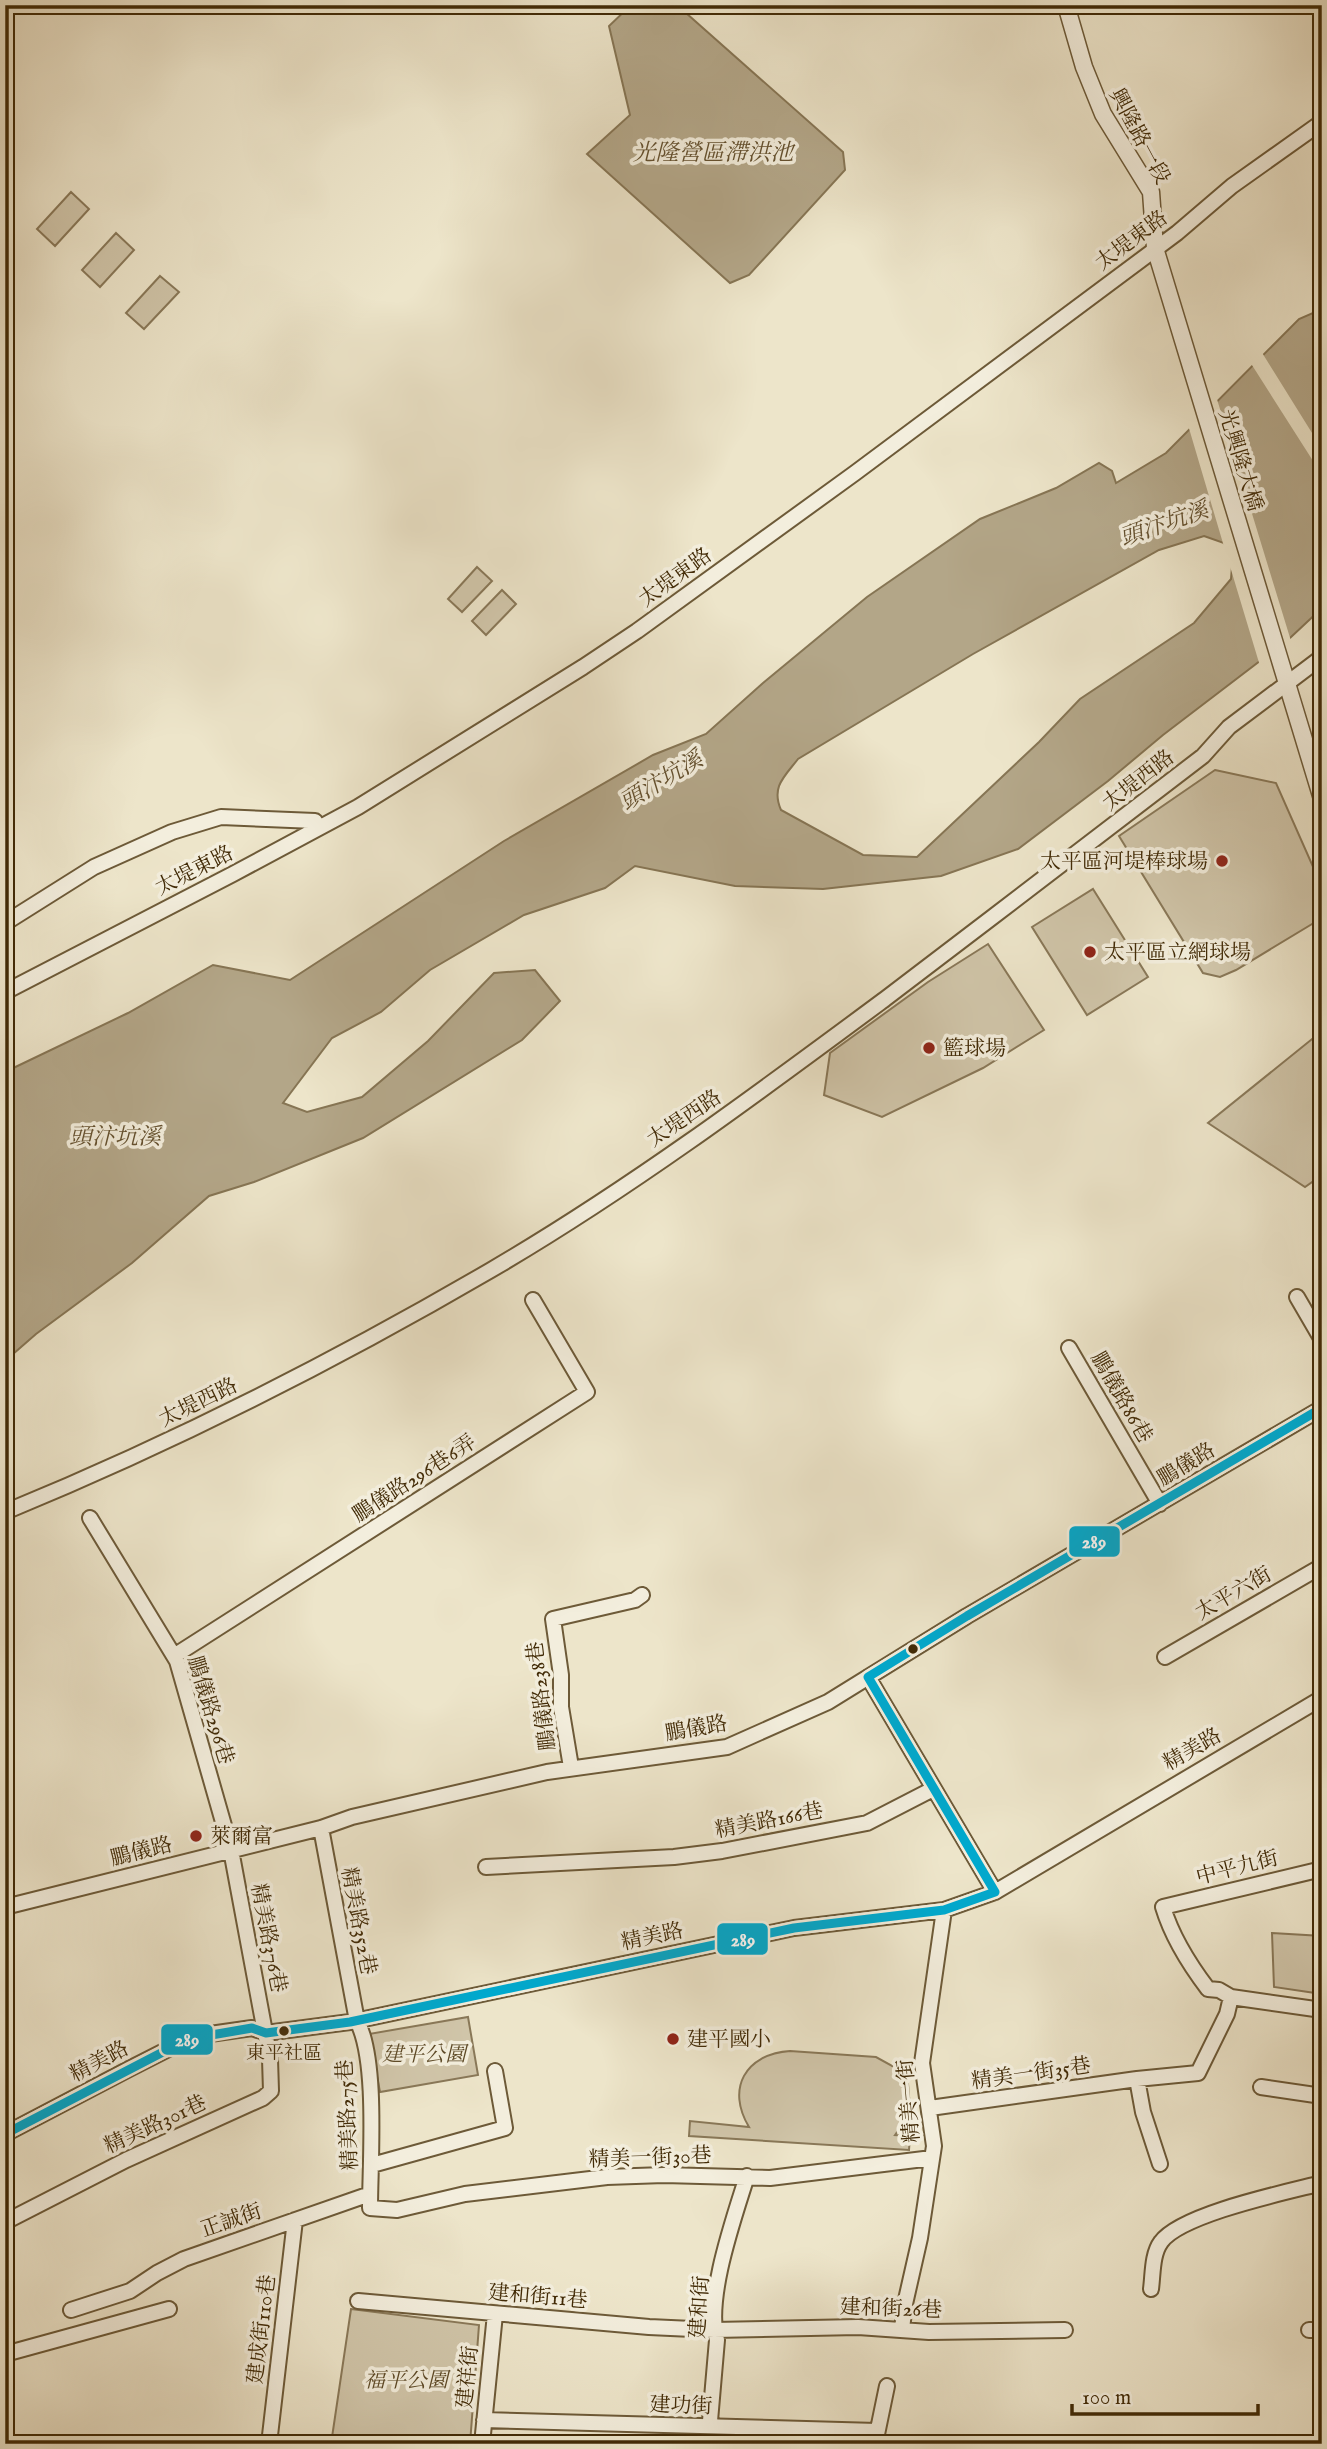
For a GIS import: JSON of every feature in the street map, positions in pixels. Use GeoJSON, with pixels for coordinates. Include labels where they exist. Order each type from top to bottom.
{"type":"FeatureCollection","features":[{"type":"Feature","properties":{"kind":"street","name":"興隆路一段"},"geometry":{"type":"LineString","coordinates":[[1066,5],[1084,67],[1099,106],[1150,192],[1155,248]]}},
{"type":"Feature","properties":{"kind":"street","name":"太堤東路"},"geometry":{"type":"LineString","coordinates":[[5,992],[358,807],[583,667],[834,488],[1177,233],[1232,186],[1322,122]]}},
{"type":"Feature","properties":{"kind":"street","name":"光興隆大橋"},"geometry":{"type":"LineString","coordinates":[[1155,248],[1322,799]]}},
{"type":"Feature","properties":{"kind":"street","name":"太堤西路"},"geometry":{"type":"LineString","coordinates":[[5,1512],[75,1483],[311,1370],[492,1270],[614,1192],[816,1051],[1181,773],[1213,748],[1229,727],[1322,657]]}},
{"type":"Feature","properties":{"kind":"street"},"geometry":{"type":"LineString","coordinates":[[5,923],[94,867],[172,832],[221,817],[315,821]]}},
{"type":"Feature","properties":{"kind":"street"},"geometry":{"type":"LineString","coordinates":[[1297,1297],[1322,1340]]}},
{"type":"Feature","properties":{"kind":"street","name":"鵬儀路296巷6弄"},"geometry":{"type":"LineString","coordinates":[[174,1657],[587,1392],[533,1300]]}},
{"type":"Feature","properties":{"kind":"street","name":"鵬儀路86巷"},"geometry":{"type":"LineString","coordinates":[[1069,1348],[1160,1504]]}},
{"type":"Feature","properties":{"kind":"street","name":"鵬儀路"},"geometry":{"type":"LineString","coordinates":[[6,1905],[321,1828],[352,1817],[571,1767],[727,1747],[828,1702],[967,1616],[1322,1409]]}},
{"type":"Feature","properties":{"kind":"street","name":"鵬儀路296巷"},"geometry":{"type":"LineString","coordinates":[[90,1518],[174,1657],[231,1850]]}},
{"type":"Feature","properties":{"kind":"street","name":"太平六街"},"geometry":{"type":"LineString","coordinates":[[1165,1657],[1322,1566]]}},
{"type":"Feature","properties":{"kind":"street","name":"鵬儀路238巷"},"geometry":{"type":"LineString","coordinates":[[571,1767],[561,1707],[561,1675],[553,1619],[635,1600],[642,1595]]}},
{"type":"Feature","properties":{"kind":"street"},"geometry":{"type":"LineString","coordinates":[[868,1677],[995,1892]]}},
{"type":"Feature","properties":{"kind":"street","name":"精美路"},"geometry":{"type":"LineString","coordinates":[[5,2134],[188,2039],[203,2035],[252,2028],[266,2033],[357,2021],[794,1928],[944,1910],[995,1892],[1322,1698]]}},
{"type":"Feature","properties":{"kind":"street","name":"精美路166巷"},"geometry":{"type":"LineString","coordinates":[[486,1867],[695,1856],[867,1823],[933,1789]]}},
{"type":"Feature","properties":{"kind":"street","name":"精美路352巷"},"geometry":{"type":"LineString","coordinates":[[321,1828],[357,2021]]}},
{"type":"Feature","properties":{"kind":"street","name":"精美路376巷"},"geometry":{"type":"LineString","coordinates":[[231,1850],[266,2033]]}},
{"type":"Feature","properties":{"kind":"street","name":"中平九街"},"geometry":{"type":"LineString","coordinates":[[1231,1997],[1219,1990],[1208,1989],[1167,1922],[1163,1908],[1322,1869]]}},
{"type":"Feature","properties":{"kind":"street","name":"精美一街"},"geometry":{"type":"LineString","coordinates":[[902,2329],[934,2146],[922,2063],[944,1910]]}},
{"type":"Feature","properties":{"kind":"street"},"geometry":{"type":"LineString","coordinates":[[1231,1997],[1322,2010]]}},
{"type":"Feature","properties":{"kind":"street","name":"精美一街35巷"},"geometry":{"type":"LineString","coordinates":[[930,2108],[1198,2073],[1227,2014],[1231,1997]]}},
{"type":"Feature","properties":{"kind":"street","name":"精美路275巷"},"geometry":{"type":"LineString","coordinates":[[357,2021],[362,2032],[370,2087],[370,2201]]}},
{"type":"Feature","properties":{"kind":"street","name":"精美路301巷"},"geometry":{"type":"LineString","coordinates":[[5,2222],[126,2160],[263,2098],[271,2091],[266,2033]]}},
{"type":"Feature","properties":{"kind":"street"},"geometry":{"type":"LineString","coordinates":[[372,2165],[505,2128],[495,2071]]}},
{"type":"Feature","properties":{"kind":"street"},"geometry":{"type":"LineString","coordinates":[[1138,2079],[1143,2112],[1160,2164]]}},
{"type":"Feature","properties":{"kind":"street"},"geometry":{"type":"LineString","coordinates":[[1261,2087],[1322,2096]]}},
{"type":"Feature","properties":{"kind":"street","name":"精美一街30巷"},"geometry":{"type":"LineString","coordinates":[[370,2201],[397,2210],[465,2194],[607,2177],[664,2175],[770,2178],[932,2158]]}},
{"type":"Feature","properties":{"kind":"street","name":"建和街"},"geometry":{"type":"LineString","coordinates":[[708,2444],[718,2340],[714,2330],[721,2275],[747,2176]]}},
{"type":"Feature","properties":{"kind":"street"},"geometry":{"type":"LineString","coordinates":[[1151,2289],[1155,2252],[1163,2239],[1177,2229],[1224,2209],[1322,2183]]}},
{"type":"Feature","properties":{"kind":"street","name":"正誠街"},"geometry":{"type":"LineString","coordinates":[[71,2311],[130,2291],[184,2259],[295,2220],[370,2201]]}},
{"type":"Feature","properties":{"kind":"street","name":"建成街110巷"},"geometry":{"type":"LineString","coordinates":[[269,2444],[295,2220]]}},
{"type":"Feature","properties":{"kind":"street"},"geometry":{"type":"LineString","coordinates":[[112,2298],[119,2323]]}},
{"type":"Feature","properties":{"kind":"street","name":"建和街11巷"},"geometry":{"type":"LineString","coordinates":[[358,2301],[649,2327],[714,2330]]}},
{"type":"Feature","properties":{"kind":"street"},"geometry":{"type":"LineString","coordinates":[[5,2354],[169,2309]]}},
{"type":"Feature","properties":{"kind":"street","name":"建祥街"},"geometry":{"type":"LineString","coordinates":[[482,2444],[495,2314]]}},
{"type":"Feature","properties":{"kind":"street","name":"建和街26巷"},"geometry":{"type":"LineString","coordinates":[[714,2330],[774,2327],[902,2329],[929,2332],[1065,2330]]}},
{"type":"Feature","properties":{"kind":"street"},"geometry":{"type":"LineString","coordinates":[[876,2437],[887,2386]]}},
{"type":"Feature","properties":{"kind":"street","name":"建功街"},"geometry":{"type":"LineString","coordinates":[[484,2420],[710,2427],[876,2437]]}},
{"type":"Feature","properties":{"kind":"green space"},"geometry":{"type":"Polygon","coordinates":[[[71,192],[89,209],[55,246],[37,229],[71,192]]]}},
{"type":"Feature","properties":{"kind":"green space"},"geometry":{"type":"Polygon","coordinates":[[[116,233],[134,250],[100,287],[82,270],[116,233]]]}},
{"type":"Feature","properties":{"kind":"green space"},"geometry":{"type":"Polygon","coordinates":[[[160,276],[179,292],[144,329],[126,313],[160,276]]]}},
{"type":"Feature","properties":{"kind":"green space"},"geometry":{"type":"Polygon","coordinates":[[[477,567],[492,581],[462,612],[448,599],[477,567]]]}},
{"type":"Feature","properties":{"kind":"green space"},"geometry":{"type":"Polygon","coordinates":[[[502,590],[516,604],[486,635],[472,621],[502,590]]]}},
{"type":"Feature","properties":{"kind":"green space","name":"太平區河堤棒球場"},"geometry":{"type":"Polygon","coordinates":[[[1215,770],[1276,783],[1322,887],[1322,918],[1220,977],[1203,973],[1119,836],[1215,770]]]}},
{"type":"Feature","properties":{"kind":"green space","name":"太平區立網球場"},"geometry":{"type":"Polygon","coordinates":[[[1093,889],[1148,977],[1087,1015],[1032,927],[1093,889]]]}},
{"type":"Feature","properties":{"kind":"green space"},"geometry":{"type":"Polygon","coordinates":[[[988,944],[1044,1030],[983,1068],[882,1117],[824,1095],[830,1053],[928,982],[988,944]]]}},
{"type":"Feature","properties":{"kind":"green space"},"geometry":{"type":"Polygon","coordinates":[[[1322,1031],[1322,1175],[1305,1187],[1208,1123],[1322,1031]]]}},
{"type":"Feature","properties":{"kind":"green space"},"geometry":{"type":"Polygon","coordinates":[[[1272,1933],[1322,1936],[1322,1994],[1274,1987],[1272,1933]]]}},
{"type":"Feature","properties":{"kind":"green space","name":"建平公園"},"geometry":{"type":"Polygon","coordinates":[[[468,2017],[478,2075],[380,2092],[369,2034],[468,2017]]]}},
{"type":"Feature","properties":{"kind":"green space"},"geometry":{"type":"Polygon","coordinates":[[[790,2051],[876,2057],[896,2068],[908,2084],[910,2108],[907,2118],[895,2135],[910,2136],[909,2150],[689,2136],[690,2121],[749,2127],[739,2100],[744,2076],[751,2066],[761,2059],[790,2051]]]}},
{"type":"Feature","properties":{"kind":"green space","name":"福平公園"},"geometry":{"type":"Polygon","coordinates":[[[351,2309],[479,2325],[470,2444],[331,2444],[351,2309]]]}},
{"type":"Feature","properties":{"kind":"water","name":"光隆營區滯洪池"},"geometry":{"type":"Polygon","coordinates":[[[631,5],[677,5],[843,152],[845,170],[749,275],[730,283],[587,154],[630,115],[609,26],[631,5]]]}},
{"type":"Feature","properties":{"kind":"water","name":"頭汴坑溪"},"geometry":{"type":"Polygon","coordinates":[[[1322,309],[1322,608],[1290,638],[1018,849],[941,876],[823,889],[735,886],[635,866],[605,888],[524,915],[430,970],[381,1012],[332,1038],[283,1103],[307,1112],[362,1097],[428,1041],[494,973],[535,970],[560,1001],[522,1040],[363,1138],[254,1182],[209,1196],[132,1263],[36,1334],[5,1361],[5,1072],[128,1013],[213,965],[290,980],[504,841],[653,755],[706,734],[867,597],[980,519],[1056,488],[1099,463],[1112,471],[1116,483],[1166,453],[1299,319],[1322,309]],[[1204,536],[1159,550],[973,654],[798,759],[778,789],[781,810],[863,855],[917,857],[1039,742],[1080,699],[1194,623],[1231,579],[1233,554],[1224,543],[1204,536]]]}},
{"type":"Feature","properties":{"kind":"pier"},"geometry":{"type":"Polygon","coordinates":[[[1261,351],[1322,449],[1322,475],[1250,362],[1261,351]]]}},
{"type":"Feature","properties":{"kind":"pier"},"geometry":{"type":"Polygon","coordinates":[[[1216,396],[1291,641],[1260,666],[1229,563],[1230,555],[1225,550],[1188,425],[1216,396]]]}},
{"type":"Feature","properties":{"kind":"transit line","name":"289"},"geometry":{"type":"LineString","coordinates":[[868,1677],[1322,1408]]}},
{"type":"Feature","properties":{"kind":"transit line","name":"289"},"geometry":{"type":"LineString","coordinates":[[868,1677],[995,1892]]}},
{"type":"Feature","properties":{"kind":"transit line","name":"289"},"geometry":{"type":"LineString","coordinates":[[5,2134],[188,2039],[252,2028],[266,2033],[350,2022],[794,1928],[944,1910],[995,1892]]}},
{"type":"Feature","properties":{"kind":"place","name":"太平區河堤棒球場"},"geometry":{"type":"Point","coordinates":[1222,861]}},
{"type":"Feature","properties":{"kind":"place","name":"太平區立網球場"},"geometry":{"type":"Point","coordinates":[1090,952]}},
{"type":"Feature","properties":{"kind":"place","name":"籃球場"},"geometry":{"type":"Point","coordinates":[929,1048]}},
{"type":"Feature","properties":{"kind":"place","name":"萊爾富"},"geometry":{"type":"Point","coordinates":[196,1836]}},
{"type":"Feature","properties":{"kind":"place","name":"東平社區"},"geometry":{"type":"Point","coordinates":[284,2031]}},
{"type":"Feature","properties":{"kind":"place","name":"建平國小"},"geometry":{"type":"Point","coordinates":[673,2039]}}]}
